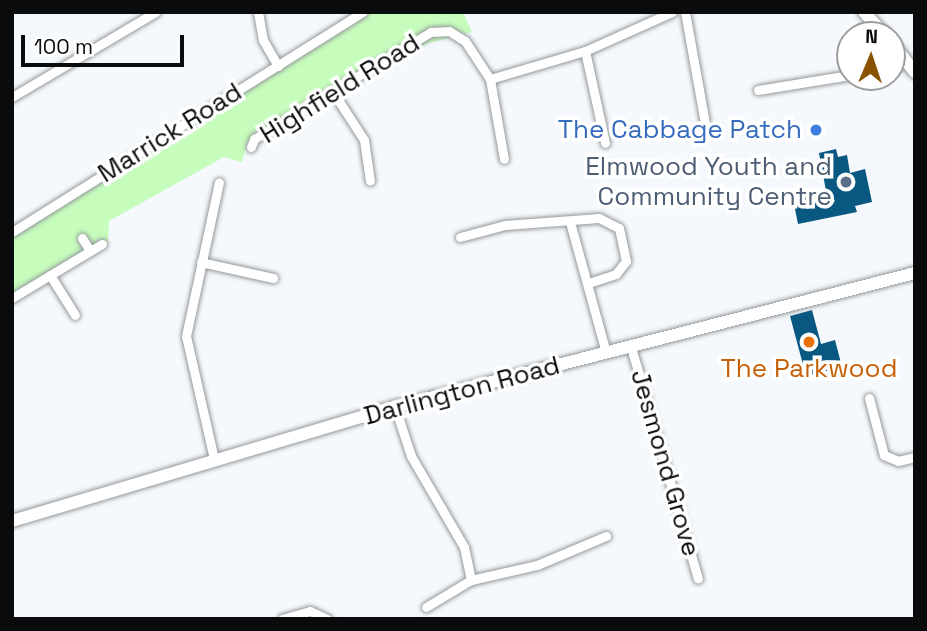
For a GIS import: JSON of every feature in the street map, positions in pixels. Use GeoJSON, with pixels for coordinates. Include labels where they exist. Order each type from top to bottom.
{"type":"FeatureCollection","features":[{"type":"Feature","properties":{"kind":"street"},"geometry":{"type":"LineString","coordinates":[[12,97],[156,12]]}},
{"type":"Feature","properties":{"kind":"street"},"geometry":{"type":"LineString","coordinates":[[257,12],[263,40],[278,66]]}},
{"type":"Feature","properties":{"kind":"street","name":"Marrick Road"},"geometry":{"type":"LineString","coordinates":[[12,233],[363,12]]}},
{"type":"Feature","properties":{"kind":"street"},"geometry":{"type":"LineString","coordinates":[[504,159],[490,79],[585,51],[672,12]]}},
{"type":"Feature","properties":{"kind":"street"},"geometry":{"type":"LineString","coordinates":[[685,12],[705,122]]}},
{"type":"Feature","properties":{"kind":"street","name":"Highfield Road"},"geometry":{"type":"LineString","coordinates":[[251,147],[254,139],[430,32],[449,31],[465,41],[490,79]]}},
{"type":"Feature","properties":{"kind":"street"},"geometry":{"type":"LineString","coordinates":[[585,51],[605,143]]}},
{"type":"Feature","properties":{"kind":"street"},"geometry":{"type":"LineString","coordinates":[[758,90],[836,77]]}},
{"type":"Feature","properties":{"kind":"street"},"geometry":{"type":"LineString","coordinates":[[332,92],[364,140],[370,181]]}},
{"type":"Feature","properties":{"kind":"street"},"geometry":{"type":"LineString","coordinates":[[214,459],[186,336],[219,182]]}},
{"type":"Feature","properties":{"kind":"street"},"geometry":{"type":"LineString","coordinates":[[460,237],[505,225],[599,218],[619,228],[626,261],[615,274],[588,283]]}},
{"type":"Feature","properties":{"kind":"street"},"geometry":{"type":"LineString","coordinates":[[570,222],[606,353]]}},
{"type":"Feature","properties":{"kind":"street"},"geometry":{"type":"LineString","coordinates":[[82,238],[90,251]]}},
{"type":"Feature","properties":{"kind":"street"},"geometry":{"type":"LineString","coordinates":[[12,298],[102,244]]}},
{"type":"Feature","properties":{"kind":"street"},"geometry":{"type":"LineString","coordinates":[[201,262],[273,278]]}},
{"type":"Feature","properties":{"kind":"street","name":"Darlington Road"},"geometry":{"type":"LineString","coordinates":[[12,521],[395,407],[915,273]]}},
{"type":"Feature","properties":{"kind":"street"},"geometry":{"type":"LineString","coordinates":[[50,275],[75,315]]}},
{"type":"Feature","properties":{"kind":"street","name":"Jesmond Grove"},"geometry":{"type":"LineString","coordinates":[[631,347],[698,579]]}},
{"type":"Feature","properties":{"kind":"street"},"geometry":{"type":"LineString","coordinates":[[869,398],[884,455],[898,461],[915,457]]}},
{"type":"Feature","properties":{"kind":"street"},"geometry":{"type":"LineString","coordinates":[[395,407],[411,456],[464,547],[471,580]]}},
{"type":"Feature","properties":{"kind":"street"},"geometry":{"type":"LineString","coordinates":[[426,607],[471,580],[537,565],[606,536]]}},
{"type":"Feature","properties":{"kind":"street"},"geometry":{"type":"LineString","coordinates":[[282,619],[310,611],[327,619]]}},
{"type":"Feature","properties":{"kind":"green space"},"geometry":{"type":"Polygon","coordinates":[[[373,12],[463,12],[472,32],[429,43],[247,143],[242,162],[224,157],[109,221],[108,242],[12,301],[12,227],[373,12]]]}},
{"type":"Feature","properties":{"kind":"building","name":"Elmwood Youth and Community Centre"},"geometry":{"type":"Polygon","coordinates":[[[836,149],[838,157],[847,155],[850,173],[865,169],[872,202],[855,206],[857,212],[798,224],[793,199],[826,191],[819,153],[836,149]]]}},
{"type":"Feature","properties":{"kind":"building","name":"The Parkwood"},"geometry":{"type":"Polygon","coordinates":[[[812,310],[821,344],[835,340],[842,367],[806,376],[790,316],[812,310]]]}},
{"type":"Feature","properties":{"kind":"place","name":"The Cabbage Patch"},"geometry":{"type":"Point","coordinates":[816,130]}},
{"type":"Feature","properties":{"kind":"place","name":"Elmwood Youth and Community Centre"},"geometry":{"type":"Point","coordinates":[846,182]}},
{"type":"Feature","properties":{"kind":"place","name":"The Parkwood"},"geometry":{"type":"Point","coordinates":[809,342]}}]}
